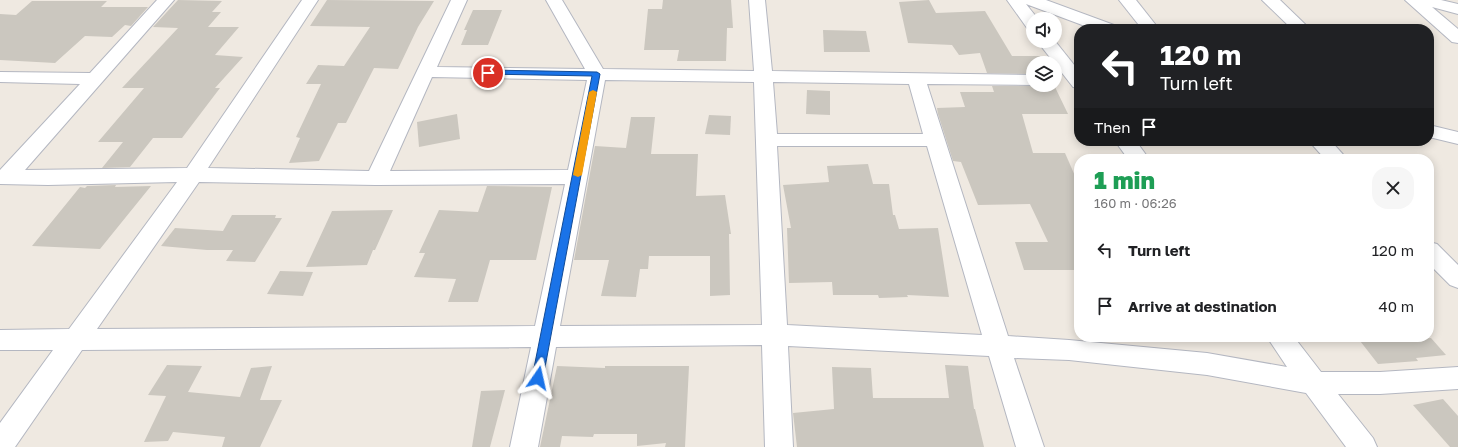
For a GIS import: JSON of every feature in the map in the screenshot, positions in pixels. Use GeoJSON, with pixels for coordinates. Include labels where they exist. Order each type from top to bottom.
{"type":"FeatureCollection","features":[{"type":"Feature","properties":{"kind":"street"},"geometry":{"type":"LineString","coordinates":[[4,177],[96,79],[166,0]]}},
{"type":"Feature","properties":{"kind":"street"},"geometry":{"type":"LineString","coordinates":[[0,445],[193,175],[310,0]]}},
{"type":"Feature","properties":{"kind":"street"},"geometry":{"type":"LineString","coordinates":[[376,178],[459,0]]}},
{"type":"Feature","properties":{"kind":"street"},"geometry":{"type":"LineString","coordinates":[[524,447],[597,74],[554,0]]}},
{"type":"Feature","properties":{"kind":"street"},"geometry":{"type":"LineString","coordinates":[[757,0],[764,76],[779,447]]}},
{"type":"Feature","properties":{"kind":"street"},"geometry":{"type":"LineString","coordinates":[[1015,0],[1026,15]]}},
{"type":"Feature","properties":{"kind":"street"},"geometry":{"type":"LineString","coordinates":[[1031,0],[1095,24]]}},
{"type":"Feature","properties":{"kind":"street"},"geometry":{"type":"LineString","coordinates":[[1127,0],[1146,24]]}},
{"type":"Feature","properties":{"kind":"street"},"geometry":{"type":"LineString","coordinates":[[1270,0],[1296,24]]}},
{"type":"Feature","properties":{"kind":"street"},"geometry":{"type":"LineString","coordinates":[[1413,0],[1458,38]]}},
{"type":"Feature","properties":{"kind":"street"},"geometry":{"type":"LineString","coordinates":[[1421,0],[1458,9]]}},
{"type":"Feature","properties":{"kind":"street"},"geometry":{"type":"LineString","coordinates":[[1051,48],[1074,77]]}},
{"type":"Feature","properties":{"kind":"street"},"geometry":{"type":"LineString","coordinates":[[425,72],[1026,80]]}},
{"type":"Feature","properties":{"kind":"street"},"geometry":{"type":"LineString","coordinates":[[0,76],[96,79]]}},
{"type":"Feature","properties":{"kind":"street"},"geometry":{"type":"LineString","coordinates":[[916,78],[1030,447]]}},
{"type":"Feature","properties":{"kind":"street"},"geometry":{"type":"LineString","coordinates":[[1062,81],[1074,82]]}},
{"type":"Feature","properties":{"kind":"street"},"geometry":{"type":"LineString","coordinates":[[1434,132],[1458,138]]}},
{"type":"Feature","properties":{"kind":"street"},"geometry":{"type":"LineString","coordinates":[[767,140],[934,140]]}},
{"type":"Feature","properties":{"kind":"street"},"geometry":{"type":"LineString","coordinates":[[1129,146],[1135,154]]}},
{"type":"Feature","properties":{"kind":"street"},"geometry":{"type":"LineString","coordinates":[[1324,146],[1332,154]]}},
{"type":"Feature","properties":{"kind":"street"},"geometry":{"type":"LineString","coordinates":[[4,177],[193,175],[376,178],[577,177]]}},
{"type":"Feature","properties":{"kind":"street"},"geometry":{"type":"LineString","coordinates":[[1434,255],[1458,279]]}},
{"type":"Feature","properties":{"kind":"street"},"geometry":{"type":"LineString","coordinates":[[0,340],[74,341],[775,335],[1069,350],[1207,364],[1314,383],[1380,383],[1458,378]]}},
{"type":"Feature","properties":{"kind":"street"},"geometry":{"type":"LineString","coordinates":[[1283,342],[1363,447]]}},
{"type":"Feature","properties":{"kind":"building"},"geometry":{"type":"Polygon","coordinates":[[[178,0],[222,1],[212,12],[221,12],[208,27],[239,27],[215,55],[243,57],[215,88],[220,88],[182,138],[153,138],[130,167],[102,168],[123,142],[98,142],[144,88],[122,88],[178,28],[153,27],[178,0]]]}},
{"type":"Feature","properties":{"kind":"building"},"geometry":{"type":"Polygon","coordinates":[[[327,0],[434,1],[418,27],[398,69],[374,68],[346,123],[338,123],[319,161],[289,163],[300,138],[296,137],[321,84],[306,84],[318,65],[344,66],[370,27],[310,26],[327,0]]]}},
{"type":"Feature","properties":{"kind":"building"},"geometry":{"type":"Polygon","coordinates":[[[663,0],[731,0],[733,28],[727,28],[726,61],[677,61],[679,50],[644,50],[648,9],[662,9],[663,0]]]}},
{"type":"Feature","properties":{"kind":"building"},"geometry":{"type":"Polygon","coordinates":[[[929,0],[936,13],[985,11],[1012,56],[1026,56],[1026,74],[987,73],[980,53],[959,55],[952,45],[908,43],[899,2],[929,0]]]}},
{"type":"Feature","properties":{"kind":"building"},"geometry":{"type":"Polygon","coordinates":[[[32,1],[107,1],[101,7],[148,7],[131,26],[125,25],[112,37],[85,36],[55,63],[0,60],[0,14],[16,15],[32,1]]]}},
{"type":"Feature","properties":{"kind":"building"},"geometry":{"type":"Polygon","coordinates":[[[473,10],[502,10],[488,45],[461,45],[467,30],[464,30],[473,10]]]}},
{"type":"Feature","properties":{"kind":"building"},"geometry":{"type":"Polygon","coordinates":[[[823,30],[866,31],[870,52],[824,52],[823,30]]]}},
{"type":"Feature","properties":{"kind":"building"},"geometry":{"type":"Polygon","coordinates":[[[992,86],[1026,86],[1026,92],[1057,92],[1068,114],[1022,114],[1033,153],[1065,153],[1074,174],[1074,270],[1024,270],[1015,242],[1048,242],[1030,204],[978,205],[961,162],[953,161],[937,108],[965,107],[960,92],[994,92],[992,86]]]}},
{"type":"Feature","properties":{"kind":"building"},"geometry":{"type":"Polygon","coordinates":[[[807,90],[830,91],[830,115],[806,114],[807,90]]]}},
{"type":"Feature","properties":{"kind":"building"},"geometry":{"type":"Polygon","coordinates":[[[457,114],[460,139],[419,147],[417,122],[457,114]]]}},
{"type":"Feature","properties":{"kind":"building"},"geometry":{"type":"Polygon","coordinates":[[[709,115],[731,116],[730,135],[705,134],[709,115]]]}},
{"type":"Feature","properties":{"kind":"building"},"geometry":{"type":"Polygon","coordinates":[[[631,117],[655,117],[651,154],[698,154],[696,196],[725,195],[731,234],[729,234],[730,295],[710,296],[710,256],[649,256],[648,269],[640,269],[636,297],[601,296],[609,260],[574,260],[595,146],[626,148],[631,117]]]}},
{"type":"Feature","properties":{"kind":"building"},"geometry":{"type":"Polygon","coordinates":[[[868,164],[873,184],[889,184],[893,215],[895,215],[899,229],[938,228],[949,297],[907,295],[908,297],[879,298],[878,295],[833,295],[832,282],[789,283],[787,228],[791,228],[783,185],[829,182],[827,166],[868,164]]]}},
{"type":"Feature","properties":{"kind":"building"},"geometry":{"type":"Polygon","coordinates":[[[116,185],[115,187],[151,186],[100,249],[32,246],[80,187],[85,188],[87,186],[116,185]]]}},
{"type":"Feature","properties":{"kind":"building"},"geometry":{"type":"Polygon","coordinates":[[[487,186],[552,187],[536,260],[490,260],[478,302],[448,302],[456,279],[414,277],[425,253],[419,253],[439,210],[478,212],[487,186]]]}},
{"type":"Feature","properties":{"kind":"building"},"geometry":{"type":"Polygon","coordinates":[[[393,210],[367,265],[306,267],[332,211],[393,210]]]}},
{"type":"Feature","properties":{"kind":"building"},"geometry":{"type":"Polygon","coordinates":[[[232,215],[276,215],[275,218],[282,218],[255,262],[226,261],[233,250],[207,250],[161,246],[175,228],[223,231],[232,215]]]}},
{"type":"Feature","properties":{"kind":"building"},"geometry":{"type":"Polygon","coordinates":[[[280,271],[313,272],[303,296],[267,294],[280,271]]]}},
{"type":"Feature","properties":{"kind":"building"},"geometry":{"type":"Polygon","coordinates":[[[1434,341],[1446,355],[1416,358],[1418,361],[1378,364],[1361,342],[1434,341]]]}},
{"type":"Feature","properties":{"kind":"building"},"geometry":{"type":"Polygon","coordinates":[[[167,365],[202,366],[188,392],[240,397],[251,368],[272,366],[260,400],[282,400],[260,447],[222,447],[225,437],[173,432],[168,441],[144,442],[166,396],[148,395],[167,365]]]}},
{"type":"Feature","properties":{"kind":"building"},"geometry":{"type":"Polygon","coordinates":[[[945,365],[968,366],[974,409],[984,447],[797,447],[793,413],[834,409],[832,367],[871,368],[873,398],[949,398],[945,365]]]}},
{"type":"Feature","properties":{"kind":"building"},"geometry":{"type":"Polygon","coordinates":[[[557,366],[605,368],[605,366],[689,366],[685,447],[665,447],[666,443],[637,446],[637,434],[594,434],[593,437],[562,436],[560,447],[540,447],[557,366]]]}},
{"type":"Feature","properties":{"kind":"building"},"geometry":{"type":"Polygon","coordinates":[[[505,390],[490,447],[472,447],[481,391],[505,390]]]}},
{"type":"Feature","properties":{"kind":"building"},"geometry":{"type":"Polygon","coordinates":[[[1443,399],[1458,416],[1458,447],[1450,447],[1413,405],[1443,399]]]}},
{"type":"Feature","properties":{"kind":"slow traffic"},"geometry":{"type":"LineString","coordinates":[[578,175],[593,92]]}},
{"type":"Feature","properties":{"kind":"route"},"geometry":{"type":"LineString","coordinates":[[488,73],[597,74],[538,378]]}}]}
